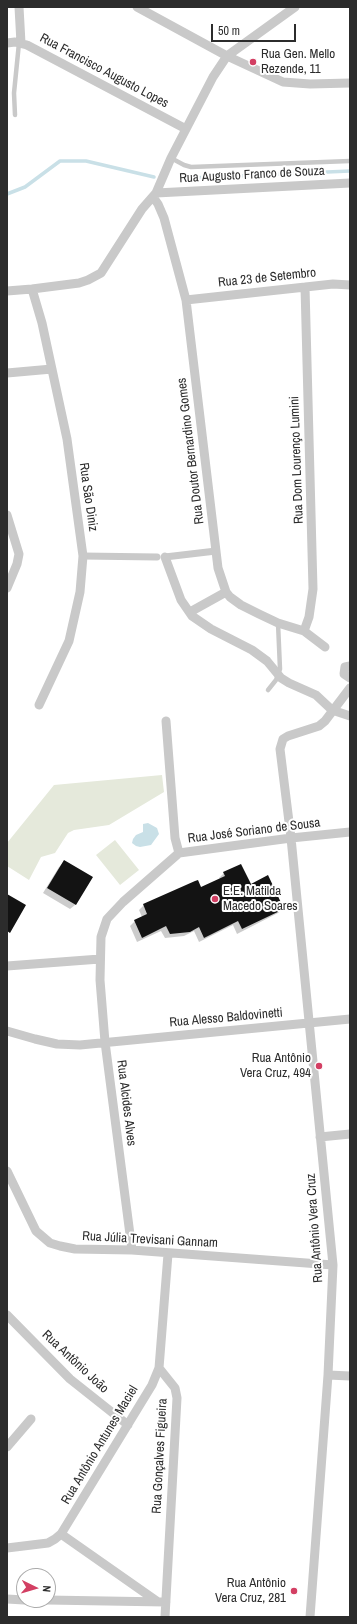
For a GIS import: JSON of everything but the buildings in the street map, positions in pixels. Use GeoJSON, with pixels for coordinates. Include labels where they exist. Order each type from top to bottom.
{"type":"FeatureCollection","features":[{"type":"Feature","properties":{"kind":"street"},"geometry":{"type":"LineString","coordinates":[[19,7],[20,43]]}},
{"type":"Feature","properties":{"kind":"street"},"geometry":{"type":"LineString","coordinates":[[137,7],[227,56],[282,82],[310,84],[350,83]]}},
{"type":"Feature","properties":{"kind":"street"},"geometry":{"type":"LineString","coordinates":[[7,291],[79,283],[101,273],[142,209],[154,195],[171,158],[213,77],[227,56],[295,7]]}},
{"type":"Feature","properties":{"kind":"street","name":"Rua Francisco Augusto Lopes"},"geometry":{"type":"LineString","coordinates":[[7,43],[20,43],[27,45],[186,129]]}},
{"type":"Feature","properties":{"kind":"street","name":"Rua Augusto Franco de Souza"},"geometry":{"type":"LineString","coordinates":[[154,195],[350,183]]}},
{"type":"Feature","properties":{"kind":"street","name":"Rua Doutor Bernardino Gomes"},"geometry":{"type":"LineString","coordinates":[[154,195],[164,218],[186,300],[218,568],[226,592]]}},
{"type":"Feature","properties":{"kind":"street","name":"Rua 23 de Setembro"},"geometry":{"type":"LineString","coordinates":[[186,300],[333,284],[350,285]]}},
{"type":"Feature","properties":{"kind":"street","name":"Rua Dom Lourenço Lumini"},"geometry":{"type":"LineString","coordinates":[[304,631],[309,617],[313,589],[306,287]]}},
{"type":"Feature","properties":{"kind":"street","name":"Rua São Diniz"},"geometry":{"type":"LineString","coordinates":[[32,289],[42,323],[67,439],[83,556],[80,592],[69,641],[39,705]]}},
{"type":"Feature","properties":{"kind":"street"},"geometry":{"type":"LineString","coordinates":[[7,373],[52,369]]}},
{"type":"Feature","properties":{"kind":"street"},"geometry":{"type":"LineString","coordinates":[[7,515],[19,554],[17,564],[7,588]]}},
{"type":"Feature","properties":{"kind":"street"},"geometry":{"type":"LineString","coordinates":[[83,556],[161,557],[216,551]]}},
{"type":"Feature","properties":{"kind":"street"},"geometry":{"type":"LineString","coordinates":[[161,557],[181,600],[198,620],[211,629],[239,642],[261,656],[277,675],[289,683],[316,695],[332,710],[350,716]]}},
{"type":"Feature","properties":{"kind":"street"},"geometry":{"type":"LineString","coordinates":[[7,564],[17,564]]}},
{"type":"Feature","properties":{"kind":"street"},"geometry":{"type":"LineString","coordinates":[[190,612],[226,592],[230,597],[241,604],[278,623],[304,631],[325,647]]}},
{"type":"Feature","properties":{"kind":"street"},"geometry":{"type":"LineString","coordinates":[[350,666],[346,667],[344,674],[350,678]]}},
{"type":"Feature","properties":{"kind":"street"},"geometry":{"type":"LineString","coordinates":[[332,710],[350,688]]}},
{"type":"Feature","properties":{"kind":"street","name":"Rua Antônio Vera Cruz"},"geometry":{"type":"LineString","coordinates":[[310,1617],[328,1375],[333,1265],[291,838],[280,749],[283,739],[319,726],[332,710]]}},
{"type":"Feature","properties":{"kind":"street"},"geometry":{"type":"LineString","coordinates":[[166,721],[175,838],[179,852]]}},
{"type":"Feature","properties":{"kind":"street","name":"Rua José Soriano de Sousa"},"geometry":{"type":"LineString","coordinates":[[100,959],[101,937],[107,919],[123,902],[179,852],[350,832]]}},
{"type":"Feature","properties":{"kind":"street"},"geometry":{"type":"LineString","coordinates":[[7,966],[100,959]]}},
{"type":"Feature","properties":{"kind":"street","name":"Rua Alcides Alves"},"geometry":{"type":"LineString","coordinates":[[100,959],[105,1042],[132,1250]]}},
{"type":"Feature","properties":{"kind":"street","name":"Rua Alesso Baldovinetti"},"geometry":{"type":"LineString","coordinates":[[7,1031],[57,1044],[80,1045],[350,1019]]}},
{"type":"Feature","properties":{"kind":"street"},"geometry":{"type":"LineString","coordinates":[[320,1137],[350,1134]]}},
{"type":"Feature","properties":{"kind":"street","name":"Rua Júlia Trevisani Gannam"},"geometry":{"type":"LineString","coordinates":[[7,1171],[36,1231],[50,1243],[75,1249],[132,1250],[168,1254],[333,1265]]}},
{"type":"Feature","properties":{"kind":"street"},"geometry":{"type":"LineString","coordinates":[[160,1368],[168,1254]]}},
{"type":"Feature","properties":{"kind":"street","name":"Rua Antônio João"},"geometry":{"type":"LineString","coordinates":[[7,1315],[70,1379],[128,1425]]}},
{"type":"Feature","properties":{"kind":"street","name":"Rua Antônio Antunes Maciel"},"geometry":{"type":"LineString","coordinates":[[7,1548],[48,1543],[61,1534],[152,1385],[160,1368]]}},
{"type":"Feature","properties":{"kind":"street","name":"Rua Gonçalves Figueira"},"geometry":{"type":"LineString","coordinates":[[160,1368],[176,1388],[177,1398],[162,1602],[165,1617]]}},
{"type":"Feature","properties":{"kind":"street"},"geometry":{"type":"LineString","coordinates":[[328,1375],[350,1376]]}},
{"type":"Feature","properties":{"kind":"street"},"geometry":{"type":"LineString","coordinates":[[7,1447],[31,1419]]}},
{"type":"Feature","properties":{"kind":"street"},"geometry":{"type":"LineString","coordinates":[[61,1534],[162,1602]]}},
{"type":"Feature","properties":{"kind":"street"},"geometry":{"type":"LineString","coordinates":[[56,1600],[162,1602]]}},
{"type":"Feature","properties":{"kind":"lane"},"geometry":{"type":"LineString","coordinates":[[15,115],[14,93],[20,43]]}},
{"type":"Feature","properties":{"kind":"lane"},"geometry":{"type":"LineString","coordinates":[[171,158],[191,167],[350,161]]}},
{"type":"Feature","properties":{"kind":"lane"},"geometry":{"type":"LineString","coordinates":[[268,690],[276,680],[280,669],[278,623]]}},
{"type":"Feature","properties":{"kind":"shaded area"},"geometry":{"type":"Polygon","coordinates":[[[162,775],[164,792],[109,825],[74,830],[68,833],[55,853],[41,857],[29,880],[7,866],[7,843],[54,785],[162,775]]]}},
{"type":"Feature","properties":{"kind":"shaded area"},"geometry":{"type":"Polygon","coordinates":[[[115,840],[139,870],[120,885],[96,855],[115,840]]]}},
{"type":"Feature","properties":{"kind":"water"},"geometry":{"type":"Polygon","coordinates":[[[148,823],[157,828],[159,834],[151,845],[140,847],[136,846],[132,843],[133,839],[136,835],[143,832],[143,824],[148,823]]]}},
{"type":"Feature","properties":{"kind":"waterway"},"geometry":{"type":"LineString","coordinates":[[7,194],[25,187],[60,161],[86,161],[154,177]]}},
{"type":"Feature","properties":{"kind":"waterway"},"geometry":{"type":"LineString","coordinates":[[190,178],[350,171]]}},
{"type":"Feature","properties":{"kind":"place","name":"Rua Gen. Mello Rezende, 11"},"geometry":{"type":"Point","coordinates":[253,62]}},
{"type":"Feature","properties":{"kind":"place","name":"E.E. Matilda Macedo Soares"},"geometry":{"type":"Point","coordinates":[215,899]}},
{"type":"Feature","properties":{"kind":"place","name":"Rua Antônio Vera Cruz, 494"},"geometry":{"type":"Point","coordinates":[319,1066]}},
{"type":"Feature","properties":{"kind":"place","name":"Rua Antônio Vera Cruz, 281"},"geometry":{"type":"Point","coordinates":[294,1591]}}]}
